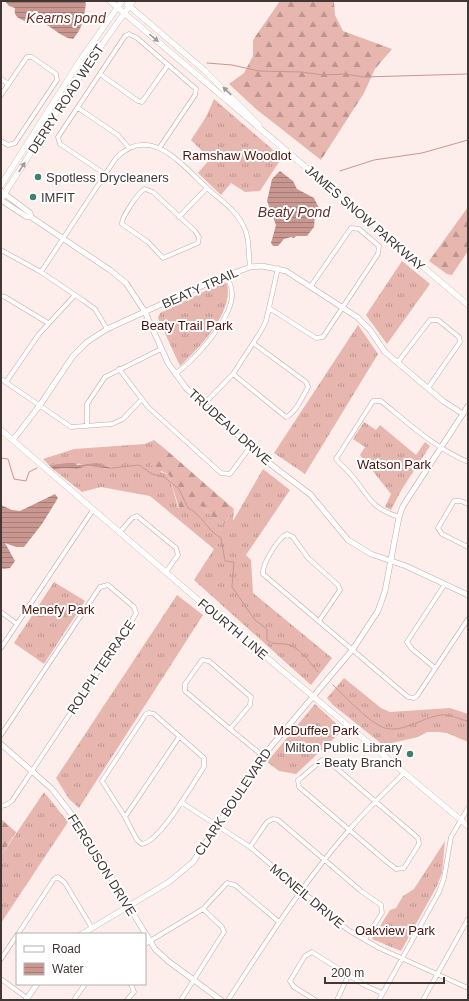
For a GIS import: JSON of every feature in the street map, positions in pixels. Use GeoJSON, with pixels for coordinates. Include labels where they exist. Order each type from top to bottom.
{"type":"FeatureCollection","features":[{"type":"Feature","properties":{"kind":"main road","name":"JAMES SNOW PARKWAY"},"geometry":{"type":"LineString","coordinates":[[110,1],[468,305]]}},
{"type":"Feature","properties":{"kind":"main road","name":"JAMES SNOW PARKWAY"},"geometry":{"type":"LineString","coordinates":[[122,1],[204,70],[258,122],[262,130]]}},
{"type":"Feature","properties":{"kind":"main road","name":"DERRY ROAD WEST"},"geometry":{"type":"LineString","coordinates":[[1,185],[81,60],[122,1]]}},
{"type":"Feature","properties":{"kind":"main road","name":"DERRY ROAD WEST"},"geometry":{"type":"LineString","coordinates":[[2,196],[88,64],[133,1]]}},
{"type":"Feature","properties":{"kind":"main road","name":"FOURTH LINE"},"geometry":{"type":"LineString","coordinates":[[1,430],[313,697],[468,826]]}},
{"type":"Feature","properties":{"kind":"street"},"geometry":{"type":"LineString","coordinates":[[106,174],[58,142],[59,134],[78,108],[125,36],[129,34],[137,38],[196,89],[196,93],[160,148]]}},
{"type":"Feature","properties":{"kind":"street"},"geometry":{"type":"LineString","coordinates":[[1,95],[27,56],[32,57],[55,72],[57,77],[15,143],[8,145],[1,141]]}},
{"type":"Feature","properties":{"kind":"street"},"geometry":{"type":"LineString","coordinates":[[100,74],[138,101],[142,102],[147,97],[168,65]]}},
{"type":"Feature","properties":{"kind":"street"},"geometry":{"type":"LineString","coordinates":[[1,79],[8,84]]}},
{"type":"Feature","properties":{"kind":"street"},"geometry":{"type":"LineString","coordinates":[[78,108],[118,135],[129,148]]}},
{"type":"Feature","properties":{"kind":"street"},"geometry":{"type":"LineString","coordinates":[[41,272],[116,158],[129,148],[145,145],[160,148],[174,158],[235,213],[242,223],[247,236],[250,266]]}},
{"type":"Feature","properties":{"kind":"street"},"geometry":{"type":"LineString","coordinates":[[180,217],[207,188]]}},
{"type":"Feature","properties":{"kind":"street"},"geometry":{"type":"LineString","coordinates":[[145,189],[151,190],[180,217],[199,235],[199,241],[166,258],[161,257],[148,242],[128,229],[121,222],[140,193],[145,189]]}},
{"type":"Feature","properties":{"kind":"street","name":"TRUDEAU DRIVE"},"geometry":{"type":"LineString","coordinates":[[2,196],[30,213],[31,217],[121,278],[131,289],[146,312],[161,349],[175,374],[186,388],[251,446],[311,495],[321,505],[333,523],[348,540],[360,548],[468,595]]}},
{"type":"Feature","properties":{"kind":"street"},"geometry":{"type":"LineString","coordinates":[[269,308],[318,339],[323,337],[380,251],[379,246],[359,229],[354,227],[349,230],[311,286]]}},
{"type":"Feature","properties":{"kind":"street"},"geometry":{"type":"LineString","coordinates":[[1,250],[41,272],[95,309],[107,329]]}},
{"type":"Feature","properties":{"kind":"street","name":"BEATY TRAIL"},"geometry":{"type":"LineString","coordinates":[[13,440],[40,405],[73,356],[87,342],[107,329],[226,275],[250,266],[278,268],[293,274],[343,308],[363,322],[385,352],[428,388],[463,414]]}},
{"type":"Feature","properties":{"kind":"street"},"geometry":{"type":"LineString","coordinates":[[204,404],[233,374],[266,321],[278,268]]}},
{"type":"Feature","properties":{"kind":"street"},"geometry":{"type":"LineString","coordinates":[[175,374],[189,363],[203,348],[227,312],[232,293],[226,275]]}},
{"type":"Feature","properties":{"kind":"street"},"geometry":{"type":"LineString","coordinates":[[6,382],[48,323],[75,295]]}},
{"type":"Feature","properties":{"kind":"street"},"geometry":{"type":"LineString","coordinates":[[1,296],[48,323]]}},
{"type":"Feature","properties":{"kind":"street"},"geometry":{"type":"LineString","coordinates":[[398,362],[430,320],[435,319],[458,337],[460,342],[428,388]]}},
{"type":"Feature","properties":{"kind":"street"},"geometry":{"type":"LineString","coordinates":[[233,374],[286,417],[291,414],[304,395],[308,387],[306,382],[253,343]]}},
{"type":"Feature","properties":{"kind":"street"},"geometry":{"type":"LineString","coordinates":[[87,426],[87,404],[106,378],[119,369],[161,349]]}},
{"type":"Feature","properties":{"kind":"street"},"geometry":{"type":"LineString","coordinates":[[119,369],[141,400],[221,473],[230,474],[251,446]]}},
{"type":"Feature","properties":{"kind":"street"},"geometry":{"type":"LineString","coordinates":[[1,379],[71,427],[117,422],[141,400]]}},
{"type":"Feature","properties":{"kind":"street"},"geometry":{"type":"LineString","coordinates":[[398,517],[382,511],[373,504],[353,476],[336,459],[338,453],[375,400],[381,401],[419,433],[468,462]]}},
{"type":"Feature","properties":{"kind":"street","name":"CLARK BOULEVARD"},"geometry":{"type":"LineString","coordinates":[[84,933],[170,882],[186,869],[218,825],[263,756],[352,650],[381,605],[391,561],[398,517],[409,496],[468,406]]}},
{"type":"Feature","properties":{"kind":"street"},"geometry":{"type":"LineString","coordinates":[[468,504],[461,501],[454,501],[438,528],[442,534],[468,547]]}},
{"type":"Feature","properties":{"kind":"street"},"geometry":{"type":"LineString","coordinates":[[1,648],[93,510]]}},
{"type":"Feature","properties":{"kind":"street"},"geometry":{"type":"LineString","coordinates":[[120,532],[132,518],[137,516],[176,548],[178,555],[166,572]]}},
{"type":"Feature","properties":{"kind":"street"},"geometry":{"type":"LineString","coordinates":[[319,621],[340,590],[338,585],[308,558],[293,537],[287,534],[281,538],[264,563],[263,574],[352,650],[411,698],[417,696],[468,619]]}},
{"type":"Feature","properties":{"kind":"street"},"geometry":{"type":"LineString","coordinates":[[435,668],[412,650],[407,642],[445,584]]}},
{"type":"Feature","properties":{"kind":"street","name":"ROLPH TERRACE"},"geometry":{"type":"LineString","coordinates":[[1,736],[100,587],[108,585],[134,607],[136,613],[133,619],[32,770]]}},
{"type":"Feature","properties":{"kind":"street"},"geometry":{"type":"LineString","coordinates":[[1,612],[17,624]]}},
{"type":"Feature","properties":{"kind":"street"},"geometry":{"type":"LineString","coordinates":[[230,729],[250,705],[251,697],[210,661],[202,660],[185,684],[185,691],[230,729],[263,756]]}},
{"type":"Feature","properties":{"kind":"street"},"geometry":{"type":"LineString","coordinates":[[146,714],[154,714],[204,758],[205,763],[181,802],[165,826],[148,843],[142,844],[137,840],[125,817],[102,781],[146,714]]}},
{"type":"Feature","properties":{"kind":"street"},"geometry":{"type":"LineString","coordinates":[[125,817],[179,737]]}},
{"type":"Feature","properties":{"kind":"street","name":"FERGUSON DRIVE"},"geometry":{"type":"LineString","coordinates":[[1,744],[52,788],[77,822],[142,933]]}},
{"type":"Feature","properties":{"kind":"street"},"geometry":{"type":"LineString","coordinates":[[322,760],[326,760],[418,838],[419,844],[404,868],[396,869],[349,829],[299,787],[298,780],[322,760]]}},
{"type":"Feature","properties":{"kind":"street"},"geometry":{"type":"LineString","coordinates":[[1,806],[12,801],[32,770]]}},
{"type":"Feature","properties":{"kind":"street"},"geometry":{"type":"LineString","coordinates":[[228,1000],[279,922],[349,829],[375,801],[404,774]]}},
{"type":"Feature","properties":{"kind":"street","name":"MCNEIL DRIVE"},"geometry":{"type":"LineString","coordinates":[[181,802],[250,847],[336,922],[364,939],[468,988]]}},
{"type":"Feature","properties":{"kind":"street"},"geometry":{"type":"LineString","coordinates":[[379,1000],[439,892],[444,878],[448,845],[460,820],[468,808]]}},
{"type":"Feature","properties":{"kind":"street"},"geometry":{"type":"LineString","coordinates":[[250,847],[267,822],[276,819],[361,891],[383,907],[382,913],[364,939]]}},
{"type":"Feature","properties":{"kind":"street"},"geometry":{"type":"LineString","coordinates":[[18,933],[54,879],[58,877],[65,883],[92,928]]}},
{"type":"Feature","properties":{"kind":"street"},"geometry":{"type":"LineString","coordinates":[[148,943],[203,909],[227,883],[235,885],[279,922]]}},
{"type":"Feature","properties":{"kind":"street"},"geometry":{"type":"LineString","coordinates":[[181,1000],[224,932],[222,927],[203,909]]}},
{"type":"Feature","properties":{"kind":"street"},"geometry":{"type":"LineString","coordinates":[[423,1000],[436,974],[468,920]]}},
{"type":"Feature","properties":{"kind":"street"},"geometry":{"type":"LineString","coordinates":[[1,959],[16,936]]}},
{"type":"Feature","properties":{"kind":"street","name":"FERGUSON DRIVE"},"geometry":{"type":"LineString","coordinates":[[148,943],[162,956],[221,1000]]}},
{"type":"Feature","properties":{"kind":"street"},"geometry":{"type":"LineString","coordinates":[[315,1000],[294,987],[290,981],[307,954],[314,952],[348,976],[382,993]]}},
{"type":"Feature","properties":{"kind":"street"},"geometry":{"type":"LineString","coordinates":[[336,1000],[348,976]]}},
{"type":"Feature","properties":{"kind":"street"},"geometry":{"type":"LineString","coordinates":[[1,979],[27,999],[36,985]]}},
{"type":"Feature","properties":{"kind":"street"},"geometry":{"type":"LineString","coordinates":[[74,1000],[84,985]]}},
{"type":"Feature","properties":{"kind":"street"},"geometry":{"type":"LineString","coordinates":[[128,1000],[134,992],[131,985]]}},
{"type":"Feature","properties":{"kind":"green space"},"geometry":{"type":"Polygon","coordinates":[[[280,1],[334,1],[335,15],[343,31],[392,49],[375,69],[364,93],[321,160],[256,109],[229,84],[244,73],[253,56],[253,40],[280,1]]]}},
{"type":"Feature","properties":{"kind":"green space","name":"Ramshaw Woodlot"},"geometry":{"type":"Polygon","coordinates":[[[214,99],[272,149],[281,159],[260,191],[245,192],[231,183],[221,195],[198,173],[210,159],[191,140],[206,117],[214,99]]]}},
{"type":"Feature","properties":{"kind":"green space"},"geometry":{"type":"Polygon","coordinates":[[[468,207],[468,251],[452,275],[447,274],[429,261],[468,207]]]}},
{"type":"Feature","properties":{"kind":"green space"},"geometry":{"type":"Polygon","coordinates":[[[402,261],[430,284],[387,344],[366,315],[402,261]]]}},
{"type":"Feature","properties":{"kind":"green space","name":"Beaty Trail Park"},"geometry":{"type":"Polygon","coordinates":[[[224,282],[227,284],[228,295],[220,318],[205,340],[180,366],[158,318],[160,313],[224,282]]]}},
{"type":"Feature","properties":{"kind":"green space"},"geometry":{"type":"Polygon","coordinates":[[[358,325],[378,354],[305,474],[274,453],[358,325]]]}},
{"type":"Feature","properties":{"kind":"green space","name":"Watson Park"},"geometry":{"type":"Polygon","coordinates":[[[364,422],[376,430],[380,425],[416,455],[425,442],[430,446],[402,489],[391,510],[385,507],[391,494],[360,455],[365,447],[353,439],[364,422]]]}},
{"type":"Feature","properties":{"kind":"green space"},"geometry":{"type":"Polygon","coordinates":[[[154,440],[164,448],[161,450],[161,472],[169,475],[178,508],[201,506],[223,526],[234,509],[233,521],[263,469],[290,490],[246,555],[251,560],[253,593],[332,658],[311,685],[194,580],[214,549],[150,496],[101,487],[82,492],[54,470],[63,468],[77,469],[87,466],[110,469],[80,464],[49,465],[43,459],[74,449],[145,444],[154,440]]]}},
{"type":"Feature","properties":{"kind":"green space"},"geometry":{"type":"Polygon","coordinates":[[[164,448],[234,509],[223,526],[201,506],[194,509],[179,508],[169,475],[150,465],[155,450],[161,450],[164,448]]]}},
{"type":"Feature","properties":{"kind":"green space","name":"Menefy Park"},"geometry":{"type":"Polygon","coordinates":[[[54,582],[85,601],[44,664],[14,643],[54,582]]]}},
{"type":"Feature","properties":{"kind":"green space"},"geometry":{"type":"Polygon","coordinates":[[[177,595],[203,615],[79,808],[69,799],[56,778],[177,595]]]}},
{"type":"Feature","properties":{"kind":"green space"},"geometry":{"type":"Polygon","coordinates":[[[344,678],[381,708],[390,712],[450,708],[468,714],[468,742],[447,733],[427,732],[418,737],[383,745],[333,705],[327,698],[344,678]]]}},
{"type":"Feature","properties":{"kind":"green space","name":"McDuffee Park"},"geometry":{"type":"Polygon","coordinates":[[[315,704],[343,730],[296,774],[279,771],[267,762],[315,704]]]}},
{"type":"Feature","properties":{"kind":"green space"},"geometry":{"type":"Polygon","coordinates":[[[44,792],[68,822],[1,923],[1,856],[44,792]]]}},
{"type":"Feature","properties":{"kind":"green space"},"geometry":{"type":"Polygon","coordinates":[[[1,819],[16,832],[1,856],[1,819]]]}},
{"type":"Feature","properties":{"kind":"green space","name":"Oakview Park"},"geometry":{"type":"Polygon","coordinates":[[[445,841],[442,873],[437,886],[401,951],[372,939],[390,910],[396,908],[403,896],[414,889],[445,841]]]}},
{"type":"Feature","properties":{"kind":"water","name":"Kearns pond"},"geometry":{"type":"Polygon","coordinates":[[[5,1],[84,1],[86,3],[84,18],[73,39],[67,38],[40,22],[34,21],[28,23],[18,18],[15,14],[15,8],[9,6],[5,1]]]}},
{"type":"Feature","properties":{"kind":"water","name":"Beaty Pond"},"geometry":{"type":"Polygon","coordinates":[[[280,171],[293,181],[297,189],[314,198],[320,210],[315,214],[314,227],[307,236],[296,236],[294,238],[291,237],[284,239],[278,246],[273,246],[271,243],[276,225],[267,201],[272,179],[280,171]]]}},
{"type":"Feature","properties":{"kind":"water"},"geometry":{"type":"Polygon","coordinates":[[[75,463],[77,465],[97,463],[113,469],[87,466],[77,469],[63,468],[54,470],[49,465],[75,463]]]}},
{"type":"Feature","properties":{"kind":"water"},"geometry":{"type":"Polygon","coordinates":[[[55,494],[58,498],[42,524],[24,547],[16,547],[5,543],[15,561],[10,568],[3,569],[1,567],[1,505],[12,510],[20,511],[55,494]]]}},
{"type":"Feature","properties":{"kind":"waterway"},"geometry":{"type":"LineString","coordinates":[[207,63],[232,65],[259,71],[301,72],[324,75],[345,74],[364,77],[468,74]]}},
{"type":"Feature","properties":{"kind":"waterway"},"geometry":{"type":"LineString","coordinates":[[340,171],[374,160],[422,153],[468,140]]}},
{"type":"Feature","properties":{"kind":"waterway"},"geometry":{"type":"LineString","coordinates":[[1,458],[8,459],[14,479],[26,481],[29,472],[37,468]]}},
{"type":"Feature","properties":{"kind":"waterway"},"geometry":{"type":"LineString","coordinates":[[112,468],[139,465],[152,474],[164,477],[179,489],[188,508],[197,514],[212,531],[221,538],[225,561],[234,562],[232,587],[255,620],[267,629],[267,640],[269,642],[290,645],[300,651],[318,672]]}},
{"type":"Feature","properties":{"kind":"waterway"},"geometry":{"type":"LineString","coordinates":[[333,685],[363,713],[382,727],[398,729],[439,715],[447,715],[468,721]]}},
{"type":"Feature","properties":{"kind":"place","name":"Spotless Drycleaners"},"geometry":{"type":"Point","coordinates":[38,177]}},
{"type":"Feature","properties":{"kind":"place","name":"IMFIT"},"geometry":{"type":"Point","coordinates":[33,197]}},
{"type":"Feature","properties":{"kind":"place","name":"Milton Public Library - Beaty Branch"},"geometry":{"type":"Point","coordinates":[410,754]}}]}
